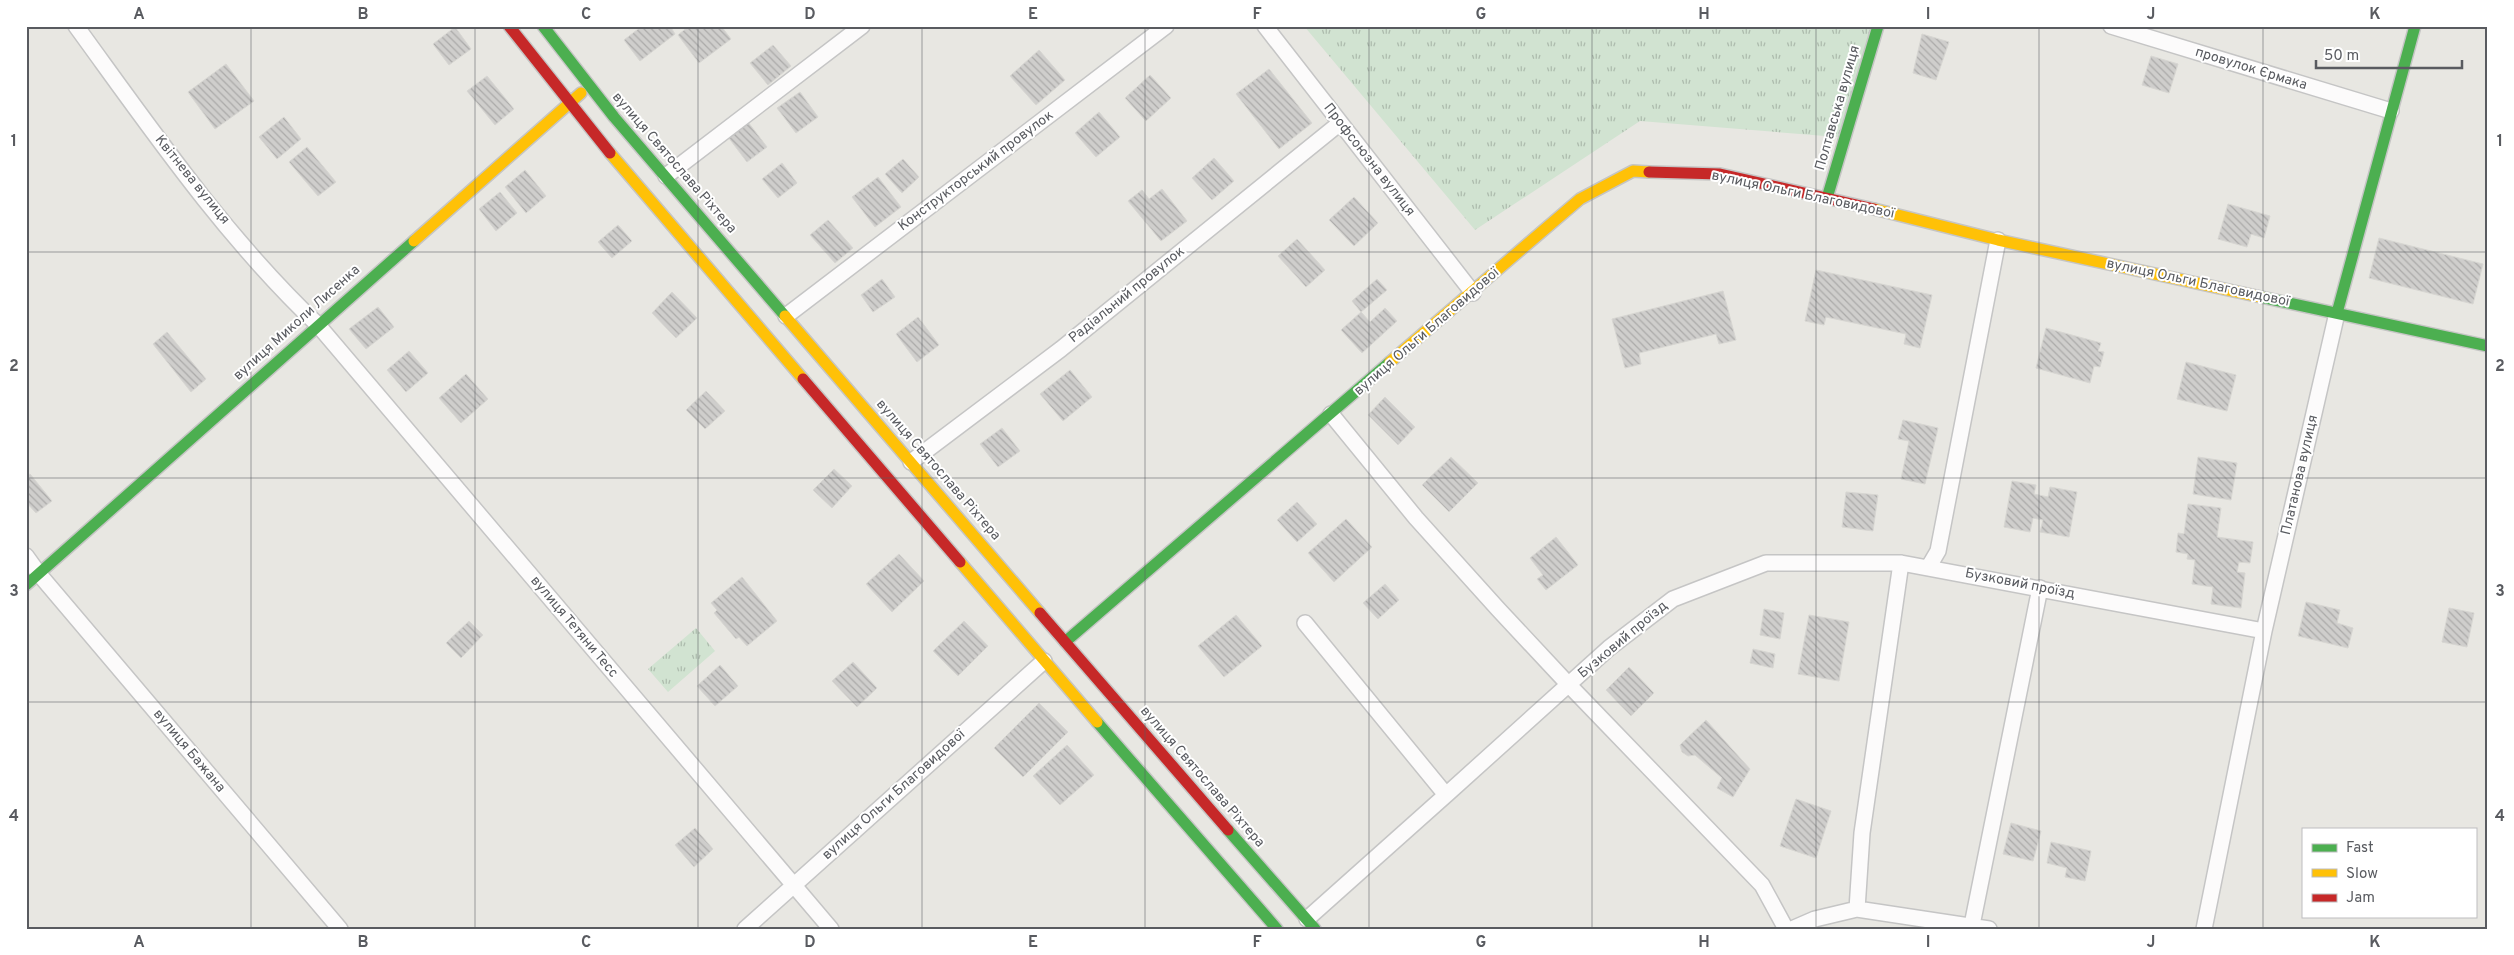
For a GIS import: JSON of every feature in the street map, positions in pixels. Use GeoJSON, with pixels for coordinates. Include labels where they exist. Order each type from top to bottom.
{"type":"FeatureCollection","features":[{"type":"Feature","properties":{"kind":"street","name":"Квітнева вулиця"},"geometry":{"type":"LineString","coordinates":[[76,26],[173,159],[286,294],[318,325]]}},
{"type":"Feature","properties":{"kind":"street"},"geometry":{"type":"LineString","coordinates":[[509,26],[569,103],[1044,661],[1277,929]]}},
{"type":"Feature","properties":{"kind":"street"},"geometry":{"type":"LineString","coordinates":[[666,176],[862,26]]}},
{"type":"Feature","properties":{"kind":"street","name":"Конструкторський провулок"},"geometry":{"type":"LineString","coordinates":[[786,316],[1166,26]]}},
{"type":"Feature","properties":{"kind":"street","name":"Профсоюзна вулиця"},"geometry":{"type":"LineString","coordinates":[[1265,26],[1473,293]]}},
{"type":"Feature","properties":{"kind":"street","name":"Полтавська вулиця"},"geometry":{"type":"LineString","coordinates":[[1827,198],[1878,26]]}},
{"type":"Feature","properties":{"kind":"street","name":"провулок Єрмака"},"geometry":{"type":"LineString","coordinates":[[2111,26],[2391,111]]}},
{"type":"Feature","properties":{"kind":"street","name":"Платанова вулиця"},"geometry":{"type":"LineString","coordinates":[[2204,929],[2264,632],[2337,313],[2415,26]]}},
{"type":"Feature","properties":{"kind":"street","name":"вулиця Святослава Ріхтера"},"geometry":{"type":"LineString","coordinates":[[546,27],[591,87],[666,176],[1065,642],[1311,924]]}},
{"type":"Feature","properties":{"kind":"street","name":"вулиця Миколи Лисенка"},"geometry":{"type":"LineString","coordinates":[[26,585],[569,103],[591,87]]}},
{"type":"Feature","properties":{"kind":"street","name":"Радіальний провулок"},"geometry":{"type":"LineString","coordinates":[[911,462],[1060,348],[1340,123]]}},
{"type":"Feature","properties":{"kind":"street","name":"вулиця Ольги Благовидової"},"geometry":{"type":"LineString","coordinates":[[1065,642],[1580,199],[1633,171],[1720,174],[1998,240],[2488,346]]}},
{"type":"Feature","properties":{"kind":"street"},"geometry":{"type":"LineString","coordinates":[[1928,568],[1938,551],[1998,240]]}},
{"type":"Feature","properties":{"kind":"street","name":"вулиця Тетяни Тесс"},"geometry":{"type":"LineString","coordinates":[[318,325],[831,929]]}},
{"type":"Feature","properties":{"kind":"street"},"geometry":{"type":"LineString","coordinates":[[1331,414],[1416,518],[1569,685],[1762,885],[1786,929]]}},
{"type":"Feature","properties":{"kind":"street","name":"вулиця Бажана"},"geometry":{"type":"LineString","coordinates":[[26,556],[38,574],[340,929]]}},
{"type":"Feature","properties":{"kind":"street","name":"Бузковий проїзд"},"geometry":{"type":"LineString","coordinates":[[1311,924],[1446,795],[1609,648],[1673,599],[1766,563],[1901,563],[2264,632]]}},
{"type":"Feature","properties":{"kind":"street"},"geometry":{"type":"LineString","coordinates":[[1857,909],[1862,832],[1901,563]]}},
{"type":"Feature","properties":{"kind":"street"},"geometry":{"type":"LineString","coordinates":[[1972,925],[2040,588]]}},
{"type":"Feature","properties":{"kind":"street"},"geometry":{"type":"LineString","coordinates":[[1305,623],[1446,795]]}},
{"type":"Feature","properties":{"kind":"street","name":"вулиця Ольги Благовидової"},"geometry":{"type":"LineString","coordinates":[[745,929],[1044,661]]}},
{"type":"Feature","properties":{"kind":"street"},"geometry":{"type":"LineString","coordinates":[[1792,929],[1815,918],[1857,909],[1990,929]]}},
{"type":"Feature","properties":{"kind":"green space"},"geometry":{"type":"Polygon","coordinates":[[[1304,26],[1873,26],[1850,138],[1640,121],[1475,230],[1304,26]]]}},
{"type":"Feature","properties":{"kind":"green space"},"geometry":{"type":"Polygon","coordinates":[[[696,628],[715,651],[668,692],[648,669],[696,628]]]}},
{"type":"Feature","properties":{"kind":"building"},"geometry":{"type":"Polygon","coordinates":[[[642,26],[670,26],[675,34],[640,61],[624,40],[642,26]]]}},
{"type":"Feature","properties":{"kind":"building"},"geometry":{"type":"Polygon","coordinates":[[[689,26],[721,26],[731,39],[699,63],[678,35],[689,26]]]}},
{"type":"Feature","properties":{"kind":"building"},"geometry":{"type":"Polygon","coordinates":[[[455,27],[471,49],[449,65],[433,44],[455,27]]]}},
{"type":"Feature","properties":{"kind":"building"},"geometry":{"type":"Polygon","coordinates":[[[1922,34],[1949,42],[1936,80],[1913,73],[1922,34]]]}},
{"type":"Feature","properties":{"kind":"building"},"geometry":{"type":"Polygon","coordinates":[[[773,45],[791,66],[768,85],[750,63],[773,45]]]}},
{"type":"Feature","properties":{"kind":"building"},"geometry":{"type":"Polygon","coordinates":[[[1039,50],[1065,80],[1036,105],[1010,76],[1039,50]]]}},
{"type":"Feature","properties":{"kind":"building"},"geometry":{"type":"Polygon","coordinates":[[[2151,56],[2178,64],[2169,93],[2142,85],[2151,56]]]}},
{"type":"Feature","properties":{"kind":"building"},"geometry":{"type":"Polygon","coordinates":[[[226,64],[254,101],[215,129],[188,92],[226,64]]]}},
{"type":"Feature","properties":{"kind":"building"},"geometry":{"type":"Polygon","coordinates":[[[1269,69],[1312,123],[1279,149],[1236,94],[1269,69]]]}},
{"type":"Feature","properties":{"kind":"building"},"geometry":{"type":"Polygon","coordinates":[[[1150,75],[1171,98],[1146,121],[1125,98],[1150,75]]]}},
{"type":"Feature","properties":{"kind":"building"},"geometry":{"type":"Polygon","coordinates":[[[487,76],[514,109],[495,125],[467,91],[487,76]]]}},
{"type":"Feature","properties":{"kind":"building"},"geometry":{"type":"Polygon","coordinates":[[[800,92],[818,117],[796,133],[777,108],[800,92]]]}},
{"type":"Feature","properties":{"kind":"building"},"geometry":{"type":"Polygon","coordinates":[[[1099,112],[1120,137],[1096,157],[1075,133],[1099,112]]]}},
{"type":"Feature","properties":{"kind":"building"},"geometry":{"type":"Polygon","coordinates":[[[284,117],[301,139],[277,159],[259,137],[284,117]]]}},
{"type":"Feature","properties":{"kind":"building"},"geometry":{"type":"Polygon","coordinates":[[[748,122],[767,147],[747,162],[728,137],[748,122]]]}},
{"type":"Feature","properties":{"kind":"building"},"geometry":{"type":"Polygon","coordinates":[[[307,147],[336,182],[318,196],[289,162],[307,147]]]}},
{"type":"Feature","properties":{"kind":"building"},"geometry":{"type":"Polygon","coordinates":[[[1214,158],[1234,181],[1212,200],[1192,178],[1214,158]]]}},
{"type":"Feature","properties":{"kind":"building"},"geometry":{"type":"Polygon","coordinates":[[[903,159],[919,177],[902,193],[885,174],[903,159]]]}},
{"type":"Feature","properties":{"kind":"building"},"geometry":{"type":"Polygon","coordinates":[[[782,163],[797,183],[778,198],[762,179],[782,163]]]}},
{"type":"Feature","properties":{"kind":"building"},"geometry":{"type":"Polygon","coordinates":[[[525,170],[546,196],[526,213],[505,187],[525,170]]]}},
{"type":"Feature","properties":{"kind":"building"},"geometry":{"type":"Polygon","coordinates":[[[878,177],[901,207],[875,227],[852,197],[878,177]]]}},
{"type":"Feature","properties":{"kind":"building"},"geometry":{"type":"Polygon","coordinates":[[[1162,189],[1187,221],[1161,241],[1128,201],[1142,190],[1149,199],[1162,189]]]}},
{"type":"Feature","properties":{"kind":"building"},"geometry":{"type":"Polygon","coordinates":[[[500,192],[517,213],[496,231],[479,209],[500,192]]]}},
{"type":"Feature","properties":{"kind":"building"},"geometry":{"type":"Polygon","coordinates":[[[1354,197],[1378,223],[1354,246],[1329,220],[1354,197]]]}},
{"type":"Feature","properties":{"kind":"building"},"geometry":{"type":"Polygon","coordinates":[[[2228,204],[2270,216],[2264,238],[2251,234],[2247,247],[2218,239],[2228,204]]]}},
{"type":"Feature","properties":{"kind":"building"},"geometry":{"type":"Polygon","coordinates":[[[828,220],[853,248],[835,263],[810,235],[828,220]]]}},
{"type":"Feature","properties":{"kind":"building"},"geometry":{"type":"Polygon","coordinates":[[[618,225],[632,241],[612,258],[598,242],[618,225]]]}},
{"type":"Feature","properties":{"kind":"building"},"geometry":{"type":"Polygon","coordinates":[[[2379,238],[2483,264],[2473,304],[2369,278],[2379,238]]]}},
{"type":"Feature","properties":{"kind":"building"},"geometry":{"type":"Polygon","coordinates":[[[1297,239],[1325,270],[1306,287],[1278,256],[1297,239]]]}},
{"type":"Feature","properties":{"kind":"building"},"geometry":{"type":"Polygon","coordinates":[[[1816,270],[1932,295],[1920,348],[1904,344],[1906,334],[1826,317],[1824,325],[1805,321],[1816,270]]]}},
{"type":"Feature","properties":{"kind":"building"},"geometry":{"type":"Polygon","coordinates":[[[882,279],[895,297],[873,312],[861,295],[882,279]]]}},
{"type":"Feature","properties":{"kind":"building"},"geometry":{"type":"Polygon","coordinates":[[[1377,279],[1387,290],[1361,312],[1352,301],[1377,279]]]}},
{"type":"Feature","properties":{"kind":"building"},"geometry":{"type":"Polygon","coordinates":[[[1723,291],[1736,340],[1719,344],[1716,334],[1639,353],[1641,364],[1625,368],[1612,319],[1723,291]]]}},
{"type":"Feature","properties":{"kind":"building"},"geometry":{"type":"Polygon","coordinates":[[[672,292],[697,318],[676,338],[652,313],[672,292]]]}},
{"type":"Feature","properties":{"kind":"building"},"geometry":{"type":"Polygon","coordinates":[[[378,307],[394,327],[366,349],[349,329],[378,307]]]}},
{"type":"Feature","properties":{"kind":"building"},"geometry":{"type":"Polygon","coordinates":[[[1385,308],[1397,321],[1362,353],[1341,330],[1361,312],[1370,322],[1385,308]]]}},
{"type":"Feature","properties":{"kind":"building"},"geometry":{"type":"Polygon","coordinates":[[[918,317],[939,345],[917,362],[896,334],[918,317]]]}},
{"type":"Feature","properties":{"kind":"building"},"geometry":{"type":"Polygon","coordinates":[[[2046,328],[2101,343],[2098,351],[2104,352],[2100,367],[2094,366],[2090,383],[2036,368],[2046,328]]]}},
{"type":"Feature","properties":{"kind":"building"},"geometry":{"type":"Polygon","coordinates":[[[167,332],[206,379],[191,392],[153,344],[167,332]]]}},
{"type":"Feature","properties":{"kind":"building"},"geometry":{"type":"Polygon","coordinates":[[[409,351],[428,373],[406,392],[387,370],[409,351]]]}},
{"type":"Feature","properties":{"kind":"building"},"geometry":{"type":"Polygon","coordinates":[[[2186,362],[2236,375],[2227,411],[2177,399],[2186,362]]]}},
{"type":"Feature","properties":{"kind":"building"},"geometry":{"type":"Polygon","coordinates":[[[1070,370],[1092,397],[1063,421],[1040,394],[1070,370]]]}},
{"type":"Feature","properties":{"kind":"building"},"geometry":{"type":"Polygon","coordinates":[[[466,374],[488,399],[461,423],[439,398],[466,374]]]}},
{"type":"Feature","properties":{"kind":"building"},"geometry":{"type":"Polygon","coordinates":[[[706,391],[725,411],[705,429],[686,410],[706,391]]]}},
{"type":"Feature","properties":{"kind":"building"},"geometry":{"type":"Polygon","coordinates":[[[1385,397],[1415,427],[1398,445],[1368,415],[1385,397]]]}},
{"type":"Feature","properties":{"kind":"building"},"geometry":{"type":"Polygon","coordinates":[[[1903,420],[1938,428],[1925,484],[1901,479],[1909,441],[1898,439],[1903,420]]]}},
{"type":"Feature","properties":{"kind":"building"},"geometry":{"type":"Polygon","coordinates":[[[1002,428],[1020,451],[998,467],[980,444],[1002,428]]]}},
{"type":"Feature","properties":{"kind":"building"},"geometry":{"type":"Polygon","coordinates":[[[1451,457],[1478,483],[1449,512],[1422,485],[1451,457]]]}},
{"type":"Feature","properties":{"kind":"building"},"geometry":{"type":"Polygon","coordinates":[[[2198,457],[2237,463],[2231,500],[2193,494],[2198,457]]]}},
{"type":"Feature","properties":{"kind":"building"},"geometry":{"type":"Polygon","coordinates":[[[834,469],[852,486],[832,508],[813,490],[834,469]]]}},
{"type":"Feature","properties":{"kind":"building"},"geometry":{"type":"Polygon","coordinates":[[[30,474],[52,501],[36,513],[26,502],[26,476],[30,474]]]}},
{"type":"Feature","properties":{"kind":"building"},"geometry":{"type":"Polygon","coordinates":[[[2012,481],[2036,485],[2034,494],[2048,497],[2050,487],[2077,492],[2069,537],[2040,532],[2043,520],[2033,518],[2030,532],[2004,527],[2012,481]]]}},
{"type":"Feature","properties":{"kind":"building"},"geometry":{"type":"Polygon","coordinates":[[[1846,492],[1878,495],[1873,531],[1842,527],[1846,492]]]}},
{"type":"Feature","properties":{"kind":"building"},"geometry":{"type":"Polygon","coordinates":[[[1297,502],[1317,524],[1297,542],[1277,520],[1297,502]]]}},
{"type":"Feature","properties":{"kind":"building"},"geometry":{"type":"Polygon","coordinates":[[[2188,504],[2221,508],[2217,537],[2253,542],[2250,563],[2239,562],[2237,572],[2245,573],[2241,608],[2211,604],[2213,587],[2192,584],[2195,560],[2187,559],[2188,554],[2176,552],[2178,533],[2184,534],[2188,504]]]}},
{"type":"Feature","properties":{"kind":"building"},"geometry":{"type":"Polygon","coordinates":[[[1346,519],[1372,547],[1334,582],[1308,553],[1346,519]]]}},
{"type":"Feature","properties":{"kind":"building"},"geometry":{"type":"Polygon","coordinates":[[[1556,537],[1578,565],[1546,590],[1537,579],[1543,575],[1530,558],[1556,537]]]}},
{"type":"Feature","properties":{"kind":"building"},"geometry":{"type":"Polygon","coordinates":[[[899,554],[924,581],[892,612],[866,584],[899,554]]]}},
{"type":"Feature","properties":{"kind":"building"},"geometry":{"type":"Polygon","coordinates":[[[742,577],[777,621],[747,646],[739,637],[736,639],[714,613],[717,610],[711,603],[742,577]]]}},
{"type":"Feature","properties":{"kind":"building"},"geometry":{"type":"Polygon","coordinates":[[[1385,584],[1399,600],[1378,619],[1363,603],[1385,584]]]}},
{"type":"Feature","properties":{"kind":"building"},"geometry":{"type":"Polygon","coordinates":[[[2306,602],[2340,610],[2337,623],[2353,628],[2348,648],[2298,636],[2306,602]]]}},
{"type":"Feature","properties":{"kind":"building"},"geometry":{"type":"Polygon","coordinates":[[[2449,608],[2474,613],[2467,647],[2442,642],[2449,608]]]}},
{"type":"Feature","properties":{"kind":"building"},"geometry":{"type":"Polygon","coordinates":[[[1764,609],[1784,613],[1780,639],[1760,635],[1764,609]]]}},
{"type":"Feature","properties":{"kind":"building"},"geometry":{"type":"Polygon","coordinates":[[[1236,615],[1262,646],[1224,677],[1198,646],[1236,615]]]}},
{"type":"Feature","properties":{"kind":"building"},"geometry":{"type":"Polygon","coordinates":[[[1809,615],[1849,622],[1839,681],[1798,674],[1809,615]]]}},
{"type":"Feature","properties":{"kind":"building"},"geometry":{"type":"Polygon","coordinates":[[[469,621],[483,635],[461,658],[446,643],[469,621]]]}},
{"type":"Feature","properties":{"kind":"building"},"geometry":{"type":"Polygon","coordinates":[[[964,621],[988,646],[958,676],[933,651],[964,621]]]}},
{"type":"Feature","properties":{"kind":"building"},"geometry":{"type":"Polygon","coordinates":[[[1753,649],[1775,654],[1773,668],[1750,663],[1753,649]]]}},
{"type":"Feature","properties":{"kind":"building"},"geometry":{"type":"Polygon","coordinates":[[[853,662],[877,688],[857,707],[832,681],[853,662]]]}},
{"type":"Feature","properties":{"kind":"building"},"geometry":{"type":"Polygon","coordinates":[[[720,665],[738,686],[715,706],[697,686],[720,665]]]}},
{"type":"Feature","properties":{"kind":"building"},"geometry":{"type":"Polygon","coordinates":[[[1629,667],[1654,693],[1631,716],[1606,690],[1629,667]]]}},
{"type":"Feature","properties":{"kind":"building"},"geometry":{"type":"Polygon","coordinates":[[[1039,703],[1068,732],[1023,777],[994,748],[1039,703]]]}},
{"type":"Feature","properties":{"kind":"building"},"geometry":{"type":"Polygon","coordinates":[[[1706,720],[1750,769],[1733,797],[1717,788],[1722,778],[1695,755],[1688,756],[1682,752],[1680,745],[1706,720]]]}},
{"type":"Feature","properties":{"kind":"building"},"geometry":{"type":"Polygon","coordinates":[[[1067,745],[1094,775],[1060,805],[1033,776],[1067,745]]]}},
{"type":"Feature","properties":{"kind":"building"},"geometry":{"type":"Polygon","coordinates":[[[1796,799],[1831,811],[1816,858],[1780,846],[1796,799]]]}},
{"type":"Feature","properties":{"kind":"building"},"geometry":{"type":"Polygon","coordinates":[[[2011,823],[2041,831],[2033,861],[2003,854],[2011,823]]]}},
{"type":"Feature","properties":{"kind":"building"},"geometry":{"type":"Polygon","coordinates":[[[695,828],[713,849],[694,867],[675,845],[695,828]]]}},
{"type":"Feature","properties":{"kind":"building"},"geometry":{"type":"Polygon","coordinates":[[[2051,842],[2091,851],[2085,881],[2065,877],[2067,868],[2047,863],[2051,842]]]}},
{"type":"Feature","properties":{"kind":"traffic: fast"},"geometry":{"type":"LineString","coordinates":[[543,26],[614,117],[785,316]]}},
{"type":"Feature","properties":{"kind":"traffic: fast"},"geometry":{"type":"LineString","coordinates":[[1827,198],[1878,26]]}},
{"type":"Feature","properties":{"kind":"traffic: fast"},"geometry":{"type":"LineString","coordinates":[[2337,313],[2415,26]]}},
{"type":"Feature","properties":{"kind":"traffic: fast"},"geometry":{"type":"LineString","coordinates":[[26,585],[414,241]]}},
{"type":"Feature","properties":{"kind":"traffic: fast"},"geometry":{"type":"LineString","coordinates":[[2261,297],[2488,346]]}},
{"type":"Feature","properties":{"kind":"traffic: fast"},"geometry":{"type":"LineString","coordinates":[[1065,642],[1390,362]]}},
{"type":"Feature","properties":{"kind":"traffic: fast"},"geometry":{"type":"LineString","coordinates":[[1097,722],[1277,929]]}},
{"type":"Feature","properties":{"kind":"traffic: fast"},"geometry":{"type":"LineString","coordinates":[[1228,830],[1315,929]]}},
{"type":"Feature","properties":{"kind":"traffic: slow"},"geometry":{"type":"LineString","coordinates":[[414,241],[581,93]]}},
{"type":"Feature","properties":{"kind":"traffic: slow"},"geometry":{"type":"LineString","coordinates":[[610,153],[803,379]]}},
{"type":"Feature","properties":{"kind":"traffic: slow"},"geometry":{"type":"LineString","coordinates":[[1390,362],[1580,199],[1633,171],[1649,172]]}},
{"type":"Feature","properties":{"kind":"traffic: slow"},"geometry":{"type":"LineString","coordinates":[[1874,209],[1998,240],[2261,297]]}},
{"type":"Feature","properties":{"kind":"traffic: slow"},"geometry":{"type":"LineString","coordinates":[[785,316],[1040,613]]}},
{"type":"Feature","properties":{"kind":"traffic: slow"},"geometry":{"type":"LineString","coordinates":[[960,562],[1097,722]]}},
{"type":"Feature","properties":{"kind":"traffic: jam"},"geometry":{"type":"LineString","coordinates":[[509,26],[610,153]]}},
{"type":"Feature","properties":{"kind":"traffic: jam"},"geometry":{"type":"LineString","coordinates":[[1649,172],[1720,174],[1874,209]]}},
{"type":"Feature","properties":{"kind":"traffic: jam"},"geometry":{"type":"LineString","coordinates":[[803,379],[960,562]]}},
{"type":"Feature","properties":{"kind":"traffic: jam"},"geometry":{"type":"LineString","coordinates":[[1040,613],[1228,830]]}}]}
